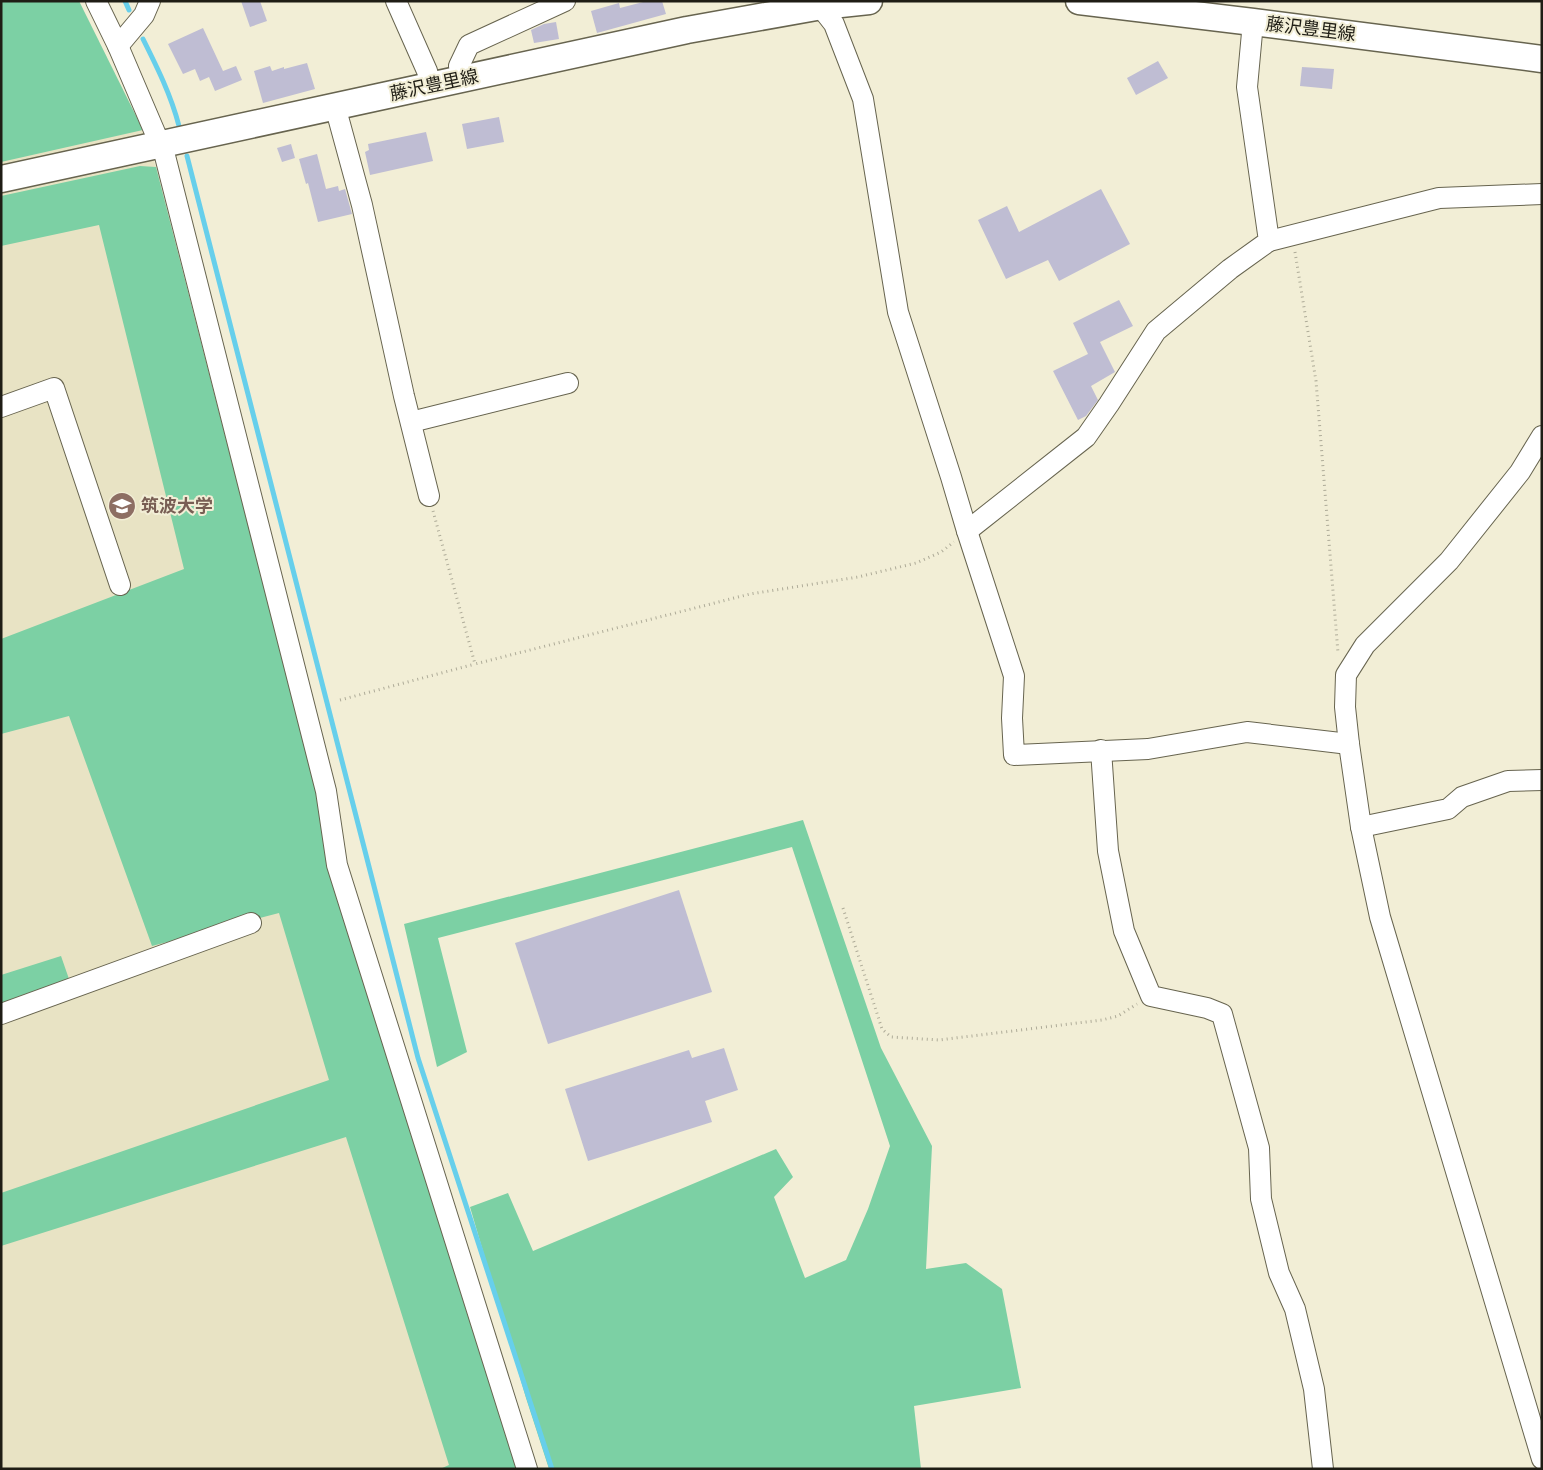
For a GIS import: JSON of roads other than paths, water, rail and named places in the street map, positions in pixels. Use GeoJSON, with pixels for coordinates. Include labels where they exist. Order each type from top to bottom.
{"type":"FeatureCollection","features":[{"type":"Feature","properties":{"kind":"main road","name":"藤沢豊里線"},"geometry":{"type":"LineString","coordinates":[[1,178],[696,29],[819,4],[869,1]]}},
{"type":"Feature","properties":{"kind":"main road","name":"藤沢豊里線"},"geometry":{"type":"LineString","coordinates":[[1079,1],[1542,59]]}},
{"type":"Feature","properties":{"kind":"street"},"geometry":{"type":"LineString","coordinates":[[96,1],[162,144],[326,792],[337,864],[527,1469]]}},
{"type":"Feature","properties":{"kind":"street"},"geometry":{"type":"LineString","coordinates":[[118,46],[144,15],[150,1]]}},
{"type":"Feature","properties":{"kind":"street"},"geometry":{"type":"LineString","coordinates":[[396,1],[428,71],[432,86]]}},
{"type":"Feature","properties":{"kind":"street"},"geometry":{"type":"LineString","coordinates":[[463,79],[459,66],[469,45],[565,1]]}},
{"type":"Feature","properties":{"kind":"street"},"geometry":{"type":"LineString","coordinates":[[819,4],[834,24],[863,98],[898,312],[1014,676],[1012,718],[1014,755],[1148,749],[1247,732],[1349,744]]}},
{"type":"Feature","properties":{"kind":"street"},"geometry":{"type":"LineString","coordinates":[[1252,22],[1247,87],[1269,241]]}},
{"type":"Feature","properties":{"kind":"street"},"geometry":{"type":"LineString","coordinates":[[335,106],[362,205],[429,496]]}},
{"type":"Feature","properties":{"kind":"street"},"geometry":{"type":"LineString","coordinates":[[967,531],[1086,437],[1156,331],[1230,269],[1269,241],[1439,198],[1542,194]]}},
{"type":"Feature","properties":{"kind":"street"},"geometry":{"type":"LineString","coordinates":[[411,422],[568,383]]}},
{"type":"Feature","properties":{"kind":"street"},"geometry":{"type":"LineString","coordinates":[[1,407],[54,388],[120,585]]}},
{"type":"Feature","properties":{"kind":"street"},"geometry":{"type":"LineString","coordinates":[[1542,436],[1520,472],[1448,561],[1365,645],[1346,675],[1345,707],[1361,827],[1380,918],[1542,1459]]}},
{"type":"Feature","properties":{"kind":"street"},"geometry":{"type":"LineString","coordinates":[[1101,750],[1108,851],[1124,931],[1151,996],[1207,1008],[1222,1014],[1259,1148],[1261,1199],[1279,1273],[1295,1309],[1314,1389],[1324,1469]]}},
{"type":"Feature","properties":{"kind":"street"},"geometry":{"type":"LineString","coordinates":[[1361,827],[1448,809],[1462,797],[1508,781],[1542,780]]}},
{"type":"Feature","properties":{"kind":"street"},"geometry":{"type":"LineString","coordinates":[[1,1014],[251,924]]}},
{"type":"Feature","properties":{"kind":"waterway"},"geometry":{"type":"LineString","coordinates":[[125,1],[129,10]]}},
{"type":"Feature","properties":{"kind":"waterway"},"geometry":{"type":"LineString","coordinates":[[143,39],[168,92],[179,126]]}},
{"type":"Feature","properties":{"kind":"waterway"},"geometry":{"type":"LineString","coordinates":[[187,156],[418,1058],[552,1469]]}},
{"type":"Feature","properties":{"kind":"place","name":"筑波大学"},"geometry":{"type":"Point","coordinates":[122,506]}}]}
